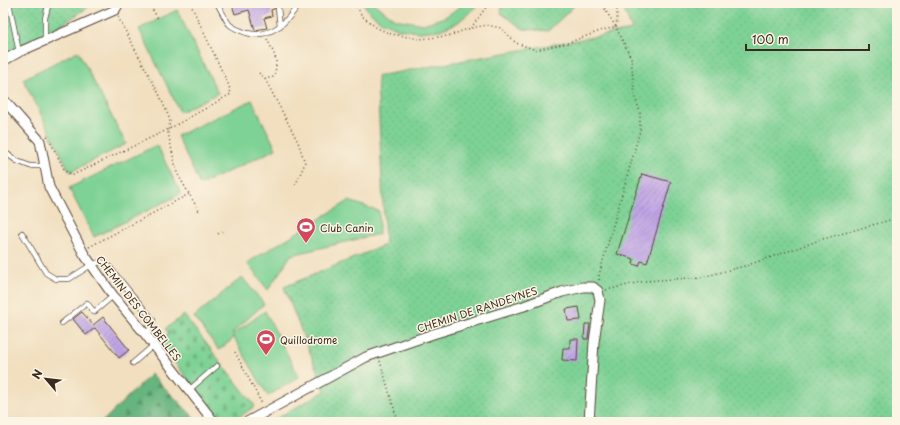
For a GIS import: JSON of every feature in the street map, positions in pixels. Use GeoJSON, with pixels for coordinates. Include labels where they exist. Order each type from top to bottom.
{"type":"FeatureCollection","features":[{"type":"Feature","properties":{"kind":"street"},"geometry":{"type":"LineString","coordinates":[[3,61],[117,6]]}},
{"type":"Feature","properties":{"kind":"street","name":"CHEMIN DES COMBELLES"},"geometry":{"type":"LineString","coordinates":[[3,98],[40,141],[49,187],[91,265],[113,296],[146,335],[214,422]]}},
{"type":"Feature","properties":{"kind":"street","name":"CHEMIN DE RANDEYNES"},"geometry":{"type":"LineString","coordinates":[[247,422],[366,357],[569,290],[583,287],[593,287],[598,291]]}},
{"type":"Feature","properties":{"kind":"street"},"geometry":{"type":"LineString","coordinates":[[589,422],[594,342],[600,300],[598,291]]}},
{"type":"Feature","properties":{"kind":"lane"},"geometry":{"type":"LineString","coordinates":[[9,3],[19,52]]}},
{"type":"Feature","properties":{"kind":"lane"},"geometry":{"type":"LineString","coordinates":[[46,41],[45,18],[48,3]]}},
{"type":"Feature","properties":{"kind":"lane"},"geometry":{"type":"LineString","coordinates":[[217,3],[229,24],[239,30],[258,35],[268,33],[280,26],[290,16],[299,3]]}},
{"type":"Feature","properties":{"kind":"lane"},"geometry":{"type":"LineString","coordinates":[[278,8],[280,26]]}},
{"type":"Feature","properties":{"kind":"lane"},"geometry":{"type":"LineString","coordinates":[[3,151],[17,161],[30,166],[45,166]]}},
{"type":"Feature","properties":{"kind":"lane"},"geometry":{"type":"LineString","coordinates":[[22,233],[46,273],[56,279],[69,279],[91,265],[100,262],[106,263],[153,320],[146,335]]}},
{"type":"Feature","properties":{"kind":"lane"},"geometry":{"type":"LineString","coordinates":[[62,324],[87,303],[94,312],[113,296]]}},
{"type":"Feature","properties":{"kind":"lane"},"geometry":{"type":"LineString","coordinates":[[133,363],[154,345]]}},
{"type":"Feature","properties":{"kind":"lane"},"geometry":{"type":"LineString","coordinates":[[189,390],[217,366]]}},
{"type":"Feature","properties":{"kind":"path"},"geometry":{"type":"LineString","coordinates":[[151,3],[158,19]]}},
{"type":"Feature","properties":{"kind":"path"},"geometry":{"type":"LineString","coordinates":[[36,136],[42,134],[48,137],[64,170],[73,175],[169,129],[231,94],[229,86],[190,3]]}},
{"type":"Feature","properties":{"kind":"path"},"geometry":{"type":"LineString","coordinates":[[355,3],[362,16],[377,28],[391,34],[420,39],[448,36],[471,28],[487,25],[501,28],[516,43],[536,50],[567,43],[616,27]]}},
{"type":"Feature","properties":{"kind":"path"},"geometry":{"type":"LineString","coordinates":[[471,28],[489,3]]}},
{"type":"Feature","properties":{"kind":"path"},"geometry":{"type":"LineString","coordinates":[[600,3],[616,27],[631,58],[635,96],[640,113],[640,131],[599,275],[598,291],[645,281],[703,277],[748,265],[823,239],[897,218]]}},
{"type":"Feature","properties":{"kind":"path"},"geometry":{"type":"LineString","coordinates":[[616,27],[617,3]]}},
{"type":"Feature","properties":{"kind":"path"},"geometry":{"type":"LineString","coordinates":[[117,6],[170,120],[168,134],[177,172],[199,211]]}},
{"type":"Feature","properties":{"kind":"path"},"geometry":{"type":"LineString","coordinates":[[265,34],[276,59],[277,68],[273,77],[265,79]]}},
{"type":"Feature","properties":{"kind":"path"},"geometry":{"type":"LineString","coordinates":[[259,73],[265,79],[298,142],[305,163],[294,186]]}},
{"type":"Feature","properties":{"kind":"path"},"geometry":{"type":"LineString","coordinates":[[82,250],[189,194]]}},
{"type":"Feature","properties":{"kind":"path"},"geometry":{"type":"LineString","coordinates":[[218,234],[224,230]]}},
{"type":"Feature","properties":{"kind":"path"},"geometry":{"type":"LineString","coordinates":[[235,352],[261,403],[264,412]]}},
{"type":"Feature","properties":{"kind":"path"},"geometry":{"type":"LineString","coordinates":[[378,353],[398,422]]}},
{"type":"Feature","properties":{"kind":"green space"},"geometry":{"type":"Polygon","coordinates":[[[3,3],[94,3],[3,65],[3,3]]]}},
{"type":"Feature","properties":{"kind":"green space"},"geometry":{"type":"Polygon","coordinates":[[[363,3],[375,3],[378,7],[395,19],[423,24],[445,17],[465,3],[478,3],[474,9],[457,23],[440,30],[419,32],[399,29],[382,22],[369,12],[363,3]]]}},
{"type":"Feature","properties":{"kind":"green space"},"geometry":{"type":"Polygon","coordinates":[[[503,3],[572,3],[573,7],[548,31],[523,29],[501,13],[503,3]]]}},
{"type":"Feature","properties":{"kind":"green space"},"geometry":{"type":"Polygon","coordinates":[[[621,3],[897,3],[897,422],[270,422],[325,391],[284,287],[385,245],[377,76],[632,30],[621,3]]]}},
{"type":"Feature","properties":{"kind":"green space"},"geometry":{"type":"Polygon","coordinates":[[[177,10],[218,93],[180,112],[139,29],[177,10]]]}},
{"type":"Feature","properties":{"kind":"green space"},"geometry":{"type":"Polygon","coordinates":[[[78,51],[126,144],[70,172],[23,79],[78,51]]]}},
{"type":"Feature","properties":{"kind":"green space"},"geometry":{"type":"Polygon","coordinates":[[[252,100],[276,149],[200,185],[177,136],[252,100]]]}},
{"type":"Feature","properties":{"kind":"green space"},"geometry":{"type":"Polygon","coordinates":[[[157,145],[181,194],[94,237],[69,188],[157,145]]]}},
{"type":"Feature","properties":{"kind":"green space","name":"Club Canin"},"geometry":{"type":"Polygon","coordinates":[[[349,201],[379,211],[379,234],[291,255],[268,290],[247,263],[349,201]]]}},
{"type":"Feature","properties":{"kind":"green space"},"geometry":{"type":"Polygon","coordinates":[[[242,277],[264,304],[232,333],[232,335],[265,311],[299,377],[268,396],[233,336],[233,339],[219,350],[194,317],[242,277]]]}},
{"type":"Feature","properties":{"kind":"green space"},"geometry":{"type":"Polygon","coordinates":[[[184,315],[255,406],[233,422],[221,422],[158,341],[169,333],[165,329],[184,315]]]}},
{"type":"Feature","properties":{"kind":"green space"},"geometry":{"type":"Polygon","coordinates":[[[151,374],[199,422],[102,422],[151,374]]]}},
{"type":"Feature","properties":{"kind":"building"},"geometry":{"type":"Polygon","coordinates":[[[237,3],[289,3],[290,5],[282,7],[279,4],[276,5],[274,9],[271,10],[272,16],[264,18],[267,28],[255,30],[249,10],[235,14],[233,8],[237,3]]]}},
{"type":"Feature","properties":{"kind":"building"},"geometry":{"type":"Polygon","coordinates":[[[642,174],[671,182],[647,263],[641,261],[639,266],[633,264],[634,259],[617,254],[642,174]]]}},
{"type":"Feature","properties":{"kind":"building"},"geometry":{"type":"Polygon","coordinates":[[[579,307],[581,320],[568,321],[566,309],[579,307]]]}},
{"type":"Feature","properties":{"kind":"building"},"geometry":{"type":"Polygon","coordinates":[[[82,312],[93,325],[103,317],[129,350],[119,358],[95,328],[86,335],[73,319],[82,312]]]}},
{"type":"Feature","properties":{"kind":"building"},"geometry":{"type":"Polygon","coordinates":[[[585,324],[590,324],[588,339],[584,339],[585,324]]]}},
{"type":"Feature","properties":{"kind":"building"},"geometry":{"type":"Polygon","coordinates":[[[570,339],[578,339],[577,361],[562,360],[563,348],[570,348],[570,339]]]}},
{"type":"Feature","properties":{"kind":"place","name":"Club Canin"},"geometry":{"type":"Point","coordinates":[306,244]}},
{"type":"Feature","properties":{"kind":"place","name":"Quillodrome"},"geometry":{"type":"Point","coordinates":[266,356]}}]}
